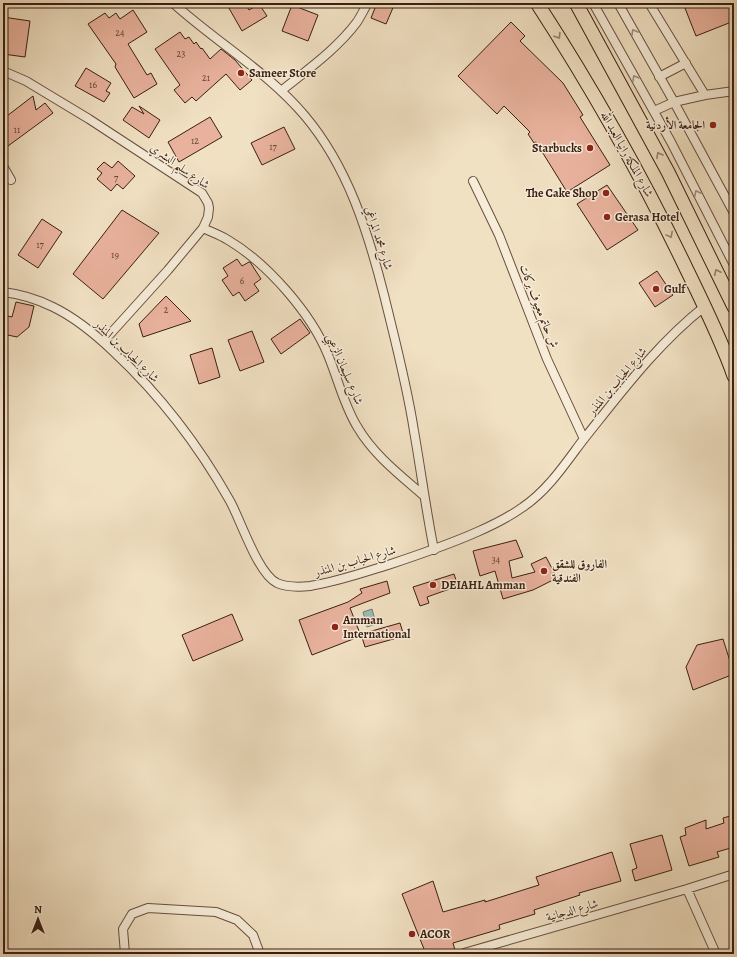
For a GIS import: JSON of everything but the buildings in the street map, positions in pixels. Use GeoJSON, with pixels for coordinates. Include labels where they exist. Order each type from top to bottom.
{"type":"FeatureCollection","features":[{"type":"Feature","properties":{"kind":"main road","name":"شارع الملكة رانيا العبد الله"},"geometry":{"type":"LineString","coordinates":[[537,3],[589,85],[644,183],[674,241],[725,350],[734,376]]}},
{"type":"Feature","properties":{"kind":"main road"},"geometry":{"type":"LineString","coordinates":[[576,3],[668,172],[734,307]]}},
{"type":"Feature","properties":{"kind":"street","name":"شارع محمد المراغي"},"geometry":{"type":"LineString","coordinates":[[173,3],[281,91],[305,116],[334,156],[358,210],[376,265],[400,362],[414,430],[423,495],[434,550]]}},
{"type":"Feature","properties":{"kind":"street"},"geometry":{"type":"LineString","coordinates":[[281,91],[319,60],[346,35],[368,3]]}},
{"type":"Feature","properties":{"kind":"street"},"geometry":{"type":"LineString","coordinates":[[593,3],[654,111],[734,265]]}},
{"type":"Feature","properties":{"kind":"street"},"geometry":{"type":"LineString","coordinates":[[618,3],[674,102],[734,214]]}},
{"type":"Feature","properties":{"kind":"street"},"geometry":{"type":"LineString","coordinates":[[649,3],[705,95]]}},
{"type":"Feature","properties":{"kind":"street"},"geometry":{"type":"LineString","coordinates":[[659,77],[686,63]]}},
{"type":"Feature","properties":{"kind":"street","name":"شارع سليم البشري"},"geometry":{"type":"LineString","coordinates":[[3,71],[26,81],[83,115],[202,193],[208,203],[208,217],[203,228],[168,270],[103,342]]}},
{"type":"Feature","properties":{"kind":"street"},"geometry":{"type":"LineString","coordinates":[[654,111],[674,102],[705,95],[734,91]]}},
{"type":"Feature","properties":{"kind":"street"},"geometry":{"type":"LineString","coordinates":[[3,166],[11,180]]}},
{"type":"Feature","properties":{"kind":"street","name":"ش حاتم معيوف بركات"},"geometry":{"type":"LineString","coordinates":[[473,181],[499,235],[546,359],[584,439]]}},
{"type":"Feature","properties":{"kind":"street","name":"شارع سليمان الزعبي"},"geometry":{"type":"LineString","coordinates":[[203,228],[228,240],[251,256],[286,290],[303,312],[322,341],[344,400],[358,428],[379,455],[423,495]]}},
{"type":"Feature","properties":{"kind":"street","name":"شارع الحباب بن المنذر"},"geometry":{"type":"LineString","coordinates":[[3,292],[36,299],[53,306],[78,322],[128,365],[152,390],[209,467],[231,503],[259,562],[268,576],[276,583],[290,586],[308,586],[332,581],[434,550],[476,533],[507,518],[524,507],[539,495],[641,370],[677,330],[704,307]]}},
{"type":"Feature","properties":{"kind":"street","name":"شارع الدجانية"},"geometry":{"type":"LineString","coordinates":[[464,953],[734,874]]}},
{"type":"Feature","properties":{"kind":"street"},"geometry":{"type":"LineString","coordinates":[[687,889],[716,954]]}},
{"type":"Feature","properties":{"kind":"street"},"geometry":{"type":"LineString","coordinates":[[125,954],[123,929],[132,914],[148,908],[216,912],[237,920],[253,935],[260,954]]}},
{"type":"Feature","properties":{"kind":"water"},"geometry":{"type":"Polygon","coordinates":[[[372,609],[376,624],[367,627],[363,612],[372,609]]]}},
{"type":"Feature","properties":{"kind":"place","name":"Sameer Store"},"geometry":{"type":"Point","coordinates":[241,73]}},
{"type":"Feature","properties":{"kind":"place","name":"الجامعة الأردنية"},"geometry":{"type":"Point","coordinates":[713,125]}},
{"type":"Feature","properties":{"kind":"place","name":"Starbucks"},"geometry":{"type":"Point","coordinates":[590,148]}},
{"type":"Feature","properties":{"kind":"place","name":"The Cake Shop"},"geometry":{"type":"Point","coordinates":[606,193]}},
{"type":"Feature","properties":{"kind":"place","name":"Gerasa Hotel"},"geometry":{"type":"Point","coordinates":[607,217]}},
{"type":"Feature","properties":{"kind":"place","name":"Gulf"},"geometry":{"type":"Point","coordinates":[656,289]}},
{"type":"Feature","properties":{"kind":"place","name":"الفاروق للشقق الفندقية"},"geometry":{"type":"Point","coordinates":[544,571]}},
{"type":"Feature","properties":{"kind":"place","name":"DEIAHL Amman"},"geometry":{"type":"Point","coordinates":[433,585]}},
{"type":"Feature","properties":{"kind":"place","name":"Amman International"},"geometry":{"type":"Point","coordinates":[335,627]}},
{"type":"Feature","properties":{"kind":"place","name":"ACOR"},"geometry":{"type":"Point","coordinates":[412,934]}}]}
